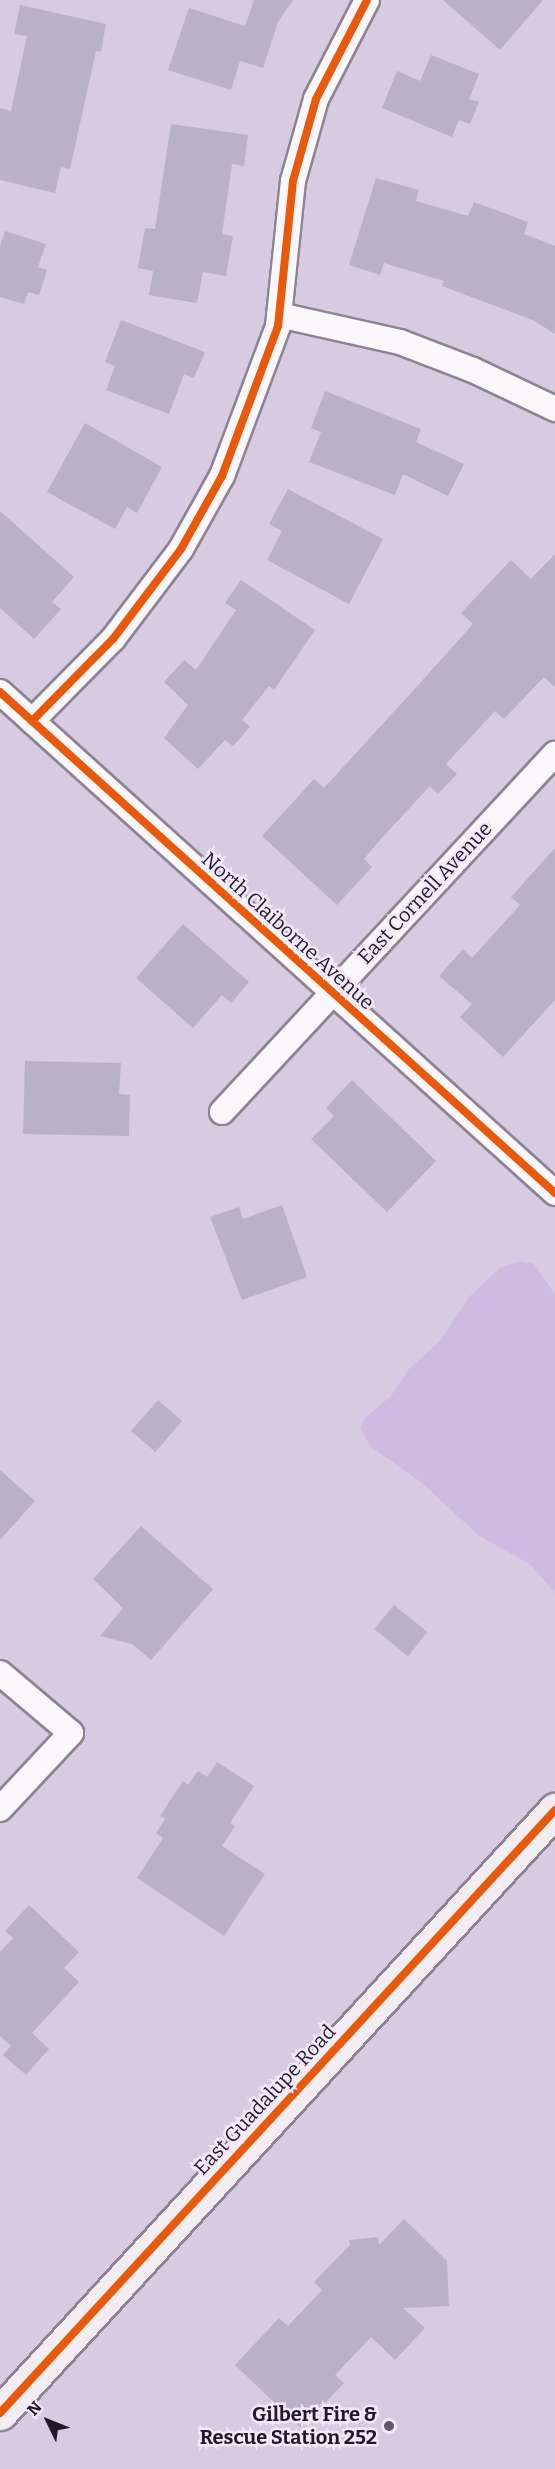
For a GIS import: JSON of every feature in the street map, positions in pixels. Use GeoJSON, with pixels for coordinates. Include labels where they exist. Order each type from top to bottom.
{"type":"FeatureCollection","features":[{"type":"Feature","properties":{"kind":"main road","name":"East Guadalupe Road"},"geometry":{"type":"LineString","coordinates":[[0,2413],[555,1810]]}},
{"type":"Feature","properties":{"kind":"street"},"geometry":{"type":"LineString","coordinates":[[32,721],[112,639],[181,549],[222,476],[250,408],[279,315],[294,181],[316,99],[367,0]]}},
{"type":"Feature","properties":{"kind":"street"},"geometry":{"type":"LineString","coordinates":[[279,315],[400,342],[473,370],[555,409]]}},
{"type":"Feature","properties":{"kind":"street","name":"North Claiborne Avenue"},"geometry":{"type":"LineString","coordinates":[[0,692],[555,1193]]}},
{"type":"Feature","properties":{"kind":"street","name":"East Cornell Avenue"},"geometry":{"type":"LineString","coordinates":[[222,1112],[555,754]]}},
{"type":"Feature","properties":{"kind":"street"},"geometry":{"type":"LineString","coordinates":[[0,1673],[71,1733],[0,1809]]}},
{"type":"Feature","properties":{"kind":"shaded area"},"geometry":{"type":"Polygon","coordinates":[[[520,1261],[534,1264],[555,1294],[555,1593],[531,1565],[478,1535],[421,1482],[370,1446],[361,1429],[364,1419],[391,1396],[409,1369],[440,1341],[470,1296],[500,1268],[520,1261]]]}},
{"type":"Feature","properties":{"kind":"building"},"geometry":{"type":"Polygon","coordinates":[[[254,0],[293,0],[278,22],[263,68],[240,61],[231,90],[168,70],[189,8],[245,26],[254,0]]]}},
{"type":"Feature","properties":{"kind":"building"},"geometry":{"type":"Polygon","coordinates":[[[443,0],[543,0],[500,50],[443,0]]]}},
{"type":"Feature","properties":{"kind":"building"},"geometry":{"type":"Polygon","coordinates":[[[20,5],[106,24],[101,52],[96,51],[70,169],[61,167],[55,193],[0,180],[0,108],[11,111],[27,36],[14,34],[20,5]]]}},
{"type":"Feature","properties":{"kind":"building"},"geometry":{"type":"Polygon","coordinates":[[[431,55],[479,74],[469,99],[479,102],[470,124],[459,120],[452,137],[382,108],[397,71],[420,81],[431,55]]]}},
{"type":"Feature","properties":{"kind":"building"},"geometry":{"type":"Polygon","coordinates":[[[171,124],[248,135],[244,166],[232,164],[222,234],[233,236],[226,276],[203,272],[197,303],[149,295],[153,271],[138,268],[145,228],[155,229],[171,124]]]}},
{"type":"Feature","properties":{"kind":"building"},"geometry":{"type":"Polygon","coordinates":[[[376,178],[419,190],[416,201],[468,216],[474,202],[528,222],[524,234],[555,246],[555,334],[533,320],[442,286],[444,281],[384,263],[380,275],[349,265],[376,178]]]}},
{"type":"Feature","properties":{"kind":"building"},"geometry":{"type":"Polygon","coordinates":[[[5,231],[46,244],[38,267],[47,270],[39,295],[28,292],[24,304],[0,297],[0,246],[5,231]]]}},
{"type":"Feature","properties":{"kind":"building"},"geometry":{"type":"Polygon","coordinates":[[[121,320],[205,352],[194,378],[184,374],[169,414],[106,390],[115,366],[105,362],[121,320]]]}},
{"type":"Feature","properties":{"kind":"building"},"geometry":{"type":"Polygon","coordinates":[[[325,391],[421,429],[416,442],[464,464],[448,496],[403,474],[395,495],[309,462],[321,432],[311,428],[325,391]]]}},
{"type":"Feature","properties":{"kind":"building"},"geometry":{"type":"Polygon","coordinates":[[[85,423],[162,467],[137,513],[127,507],[115,529],[47,492],[85,423]]]}},
{"type":"Feature","properties":{"kind":"building"},"geometry":{"type":"Polygon","coordinates":[[[288,489],[383,539],[349,604],[267,560],[282,531],[269,524],[288,489]]]}},
{"type":"Feature","properties":{"kind":"building"},"geometry":{"type":"Polygon","coordinates":[[[0,511],[74,577],[52,602],[61,609],[34,639],[0,608],[0,511]]]}},
{"type":"Feature","properties":{"kind":"building"},"geometry":{"type":"Polygon","coordinates":[[[555,554],[555,687],[544,677],[504,719],[495,711],[446,764],[457,774],[438,794],[430,786],[380,840],[364,859],[372,867],[337,905],[262,836],[314,779],[324,788],[411,693],[473,624],[461,613],[511,560],[531,579],[555,554]]]}},
{"type":"Feature","properties":{"kind":"building"},"geometry":{"type":"Polygon","coordinates":[[[241,580],[315,630],[274,690],[269,686],[242,720],[250,727],[233,746],[225,740],[198,769],[164,738],[188,705],[164,682],[184,660],[196,670],[236,610],[225,603],[241,580]]]}},
{"type":"Feature","properties":{"kind":"building"},"geometry":{"type":"Polygon","coordinates":[[[555,848],[555,1000],[503,1057],[460,1017],[472,1004],[439,976],[463,949],[472,958],[520,905],[511,897],[555,848]]]}},
{"type":"Feature","properties":{"kind":"building"},"geometry":{"type":"Polygon","coordinates":[[[183,924],[249,982],[231,1003],[222,995],[193,1028],[136,978],[183,924]]]}},
{"type":"Feature","properties":{"kind":"building"},"geometry":{"type":"Polygon","coordinates":[[[25,1061],[121,1063],[119,1094],[130,1095],[129,1136],[23,1134],[25,1061]]]}},
{"type":"Feature","properties":{"kind":"building"},"geometry":{"type":"Polygon","coordinates":[[[352,1080],[436,1161],[387,1212],[311,1139],[334,1116],[326,1108],[352,1080]]]}},
{"type":"Feature","properties":{"kind":"building"},"geometry":{"type":"Polygon","coordinates":[[[282,1205],[307,1277],[242,1300],[210,1217],[239,1207],[243,1219],[282,1205]]]}},
{"type":"Feature","properties":{"kind":"building"},"geometry":{"type":"Polygon","coordinates":[[[158,1400],[182,1421],[155,1452],[131,1431],[158,1400]]]}},
{"type":"Feature","properties":{"kind":"building"},"geometry":{"type":"Polygon","coordinates":[[[0,1470],[35,1501],[0,1540],[0,1470]]]}},
{"type":"Feature","properties":{"kind":"building"},"geometry":{"type":"Polygon","coordinates":[[[141,1526],[213,1589],[151,1660],[132,1644],[100,1636],[123,1608],[93,1579],[141,1526]]]}},
{"type":"Feature","properties":{"kind":"building"},"geometry":{"type":"Polygon","coordinates":[[[394,1605],[427,1632],[408,1656],[374,1629],[394,1605]]]}},
{"type":"Feature","properties":{"kind":"building"},"geometry":{"type":"Polygon","coordinates":[[[217,1762],[254,1786],[230,1823],[235,1826],[222,1846],[265,1874],[224,1936],[137,1878],[163,1838],[156,1833],[165,1819],[160,1816],[183,1781],[188,1785],[198,1771],[207,1777],[217,1762]]]}},
{"type":"Feature","properties":{"kind":"building"},"geometry":{"type":"Polygon","coordinates":[[[29,1905],[79,1952],[64,1968],[79,1982],[32,2033],[49,2049],[26,2075],[3,2055],[11,2046],[0,2036],[0,1952],[13,1938],[5,1931],[29,1905]]]}},
{"type":"Feature","properties":{"kind":"building"},"geometry":{"type":"Polygon","coordinates":[[[404,2219],[447,2261],[449,2306],[403,2308],[425,2328],[395,2360],[371,2337],[335,2375],[344,2383],[301,2428],[235,2365],[279,2318],[288,2326],[322,2290],[314,2282],[350,2245],[349,2240],[378,2237],[379,2245],[404,2219]]]}},
{"type":"Feature","properties":{"kind":"cycle path"},"geometry":{"type":"LineString","coordinates":[[32,721],[113,639],[181,549],[222,476],[278,326],[293,181],[316,99],[367,0]]}},
{"type":"Feature","properties":{"kind":"cycle path"},"geometry":{"type":"LineString","coordinates":[[0,692],[555,1193]]}},
{"type":"Feature","properties":{"kind":"cycle path"},"geometry":{"type":"LineString","coordinates":[[0,2413],[555,1810]]}},
{"type":"Feature","properties":{"kind":"place","name":"Gilbert Fire & Rescue Station 252"},"geometry":{"type":"Point","coordinates":[389,2426]}}]}
